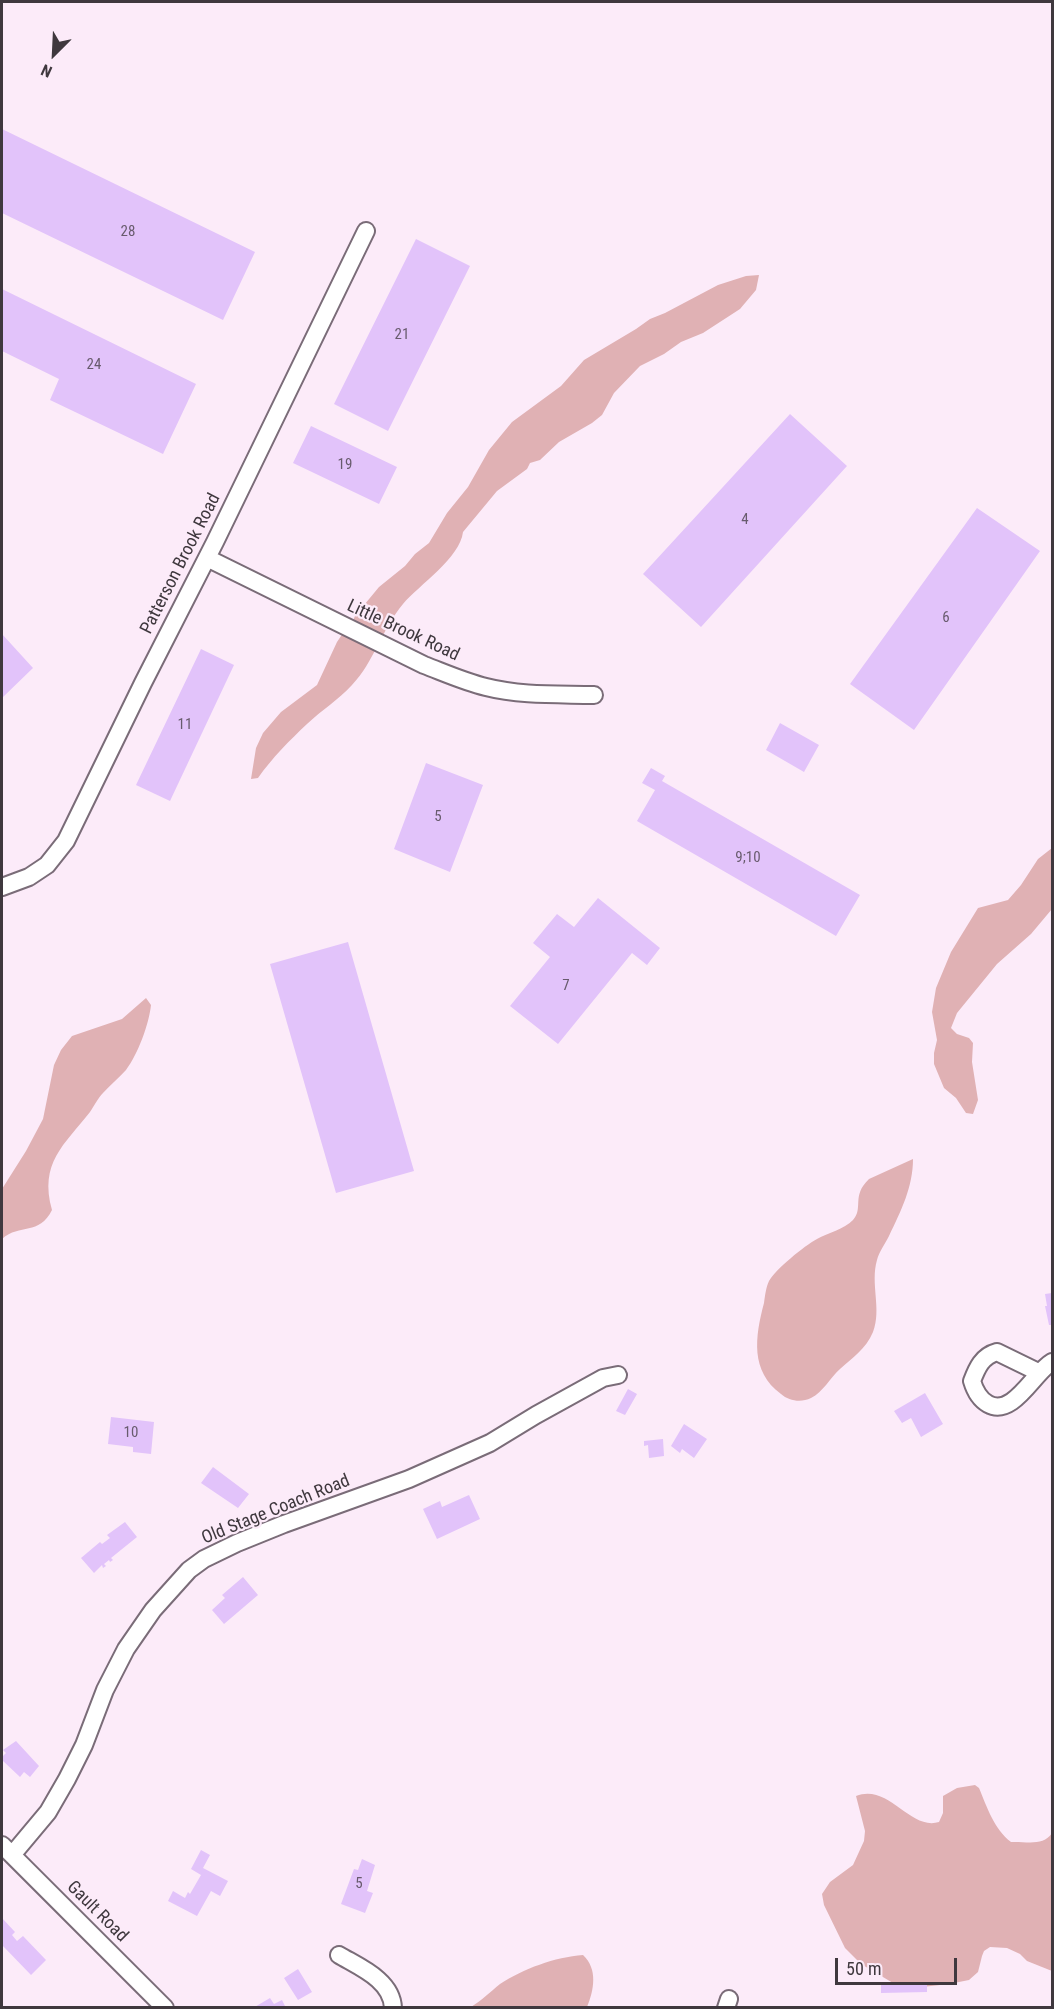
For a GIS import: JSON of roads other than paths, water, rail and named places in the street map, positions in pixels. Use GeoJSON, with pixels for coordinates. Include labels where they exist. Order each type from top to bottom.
{"type":"FeatureCollection","features":[{"type":"Feature","properties":{"kind":"street","name":"Patterson Brook Road"},"geometry":{"type":"LineString","coordinates":[[2,887],[29,877],[47,865],[66,841],[366,231]]}},
{"type":"Feature","properties":{"kind":"street","name":"Little Brook Road"},"geometry":{"type":"LineString","coordinates":[[207,558],[424,665],[461,680],[512,692],[594,695]]}},
{"type":"Feature","properties":{"kind":"street"},"geometry":{"type":"LineString","coordinates":[[1038,1372],[1053,1362]]}},
{"type":"Feature","properties":{"kind":"street","name":"Old Stage Coach Road"},"geometry":{"type":"LineString","coordinates":[[7,1850],[48,1812],[84,1745],[105,1690],[126,1649],[153,1610],[189,1570],[204,1559],[237,1543],[409,1479],[489,1443],[536,1414],[603,1378],[618,1375]]}},
{"type":"Feature","properties":{"kind":"street","name":"Gault Road"},"geometry":{"type":"LineString","coordinates":[[7,1850],[165,2007]]}},
{"type":"Feature","properties":{"kind":"street"},"geometry":{"type":"LineString","coordinates":[[339,1955],[387,1988],[393,2007]]}}]}
